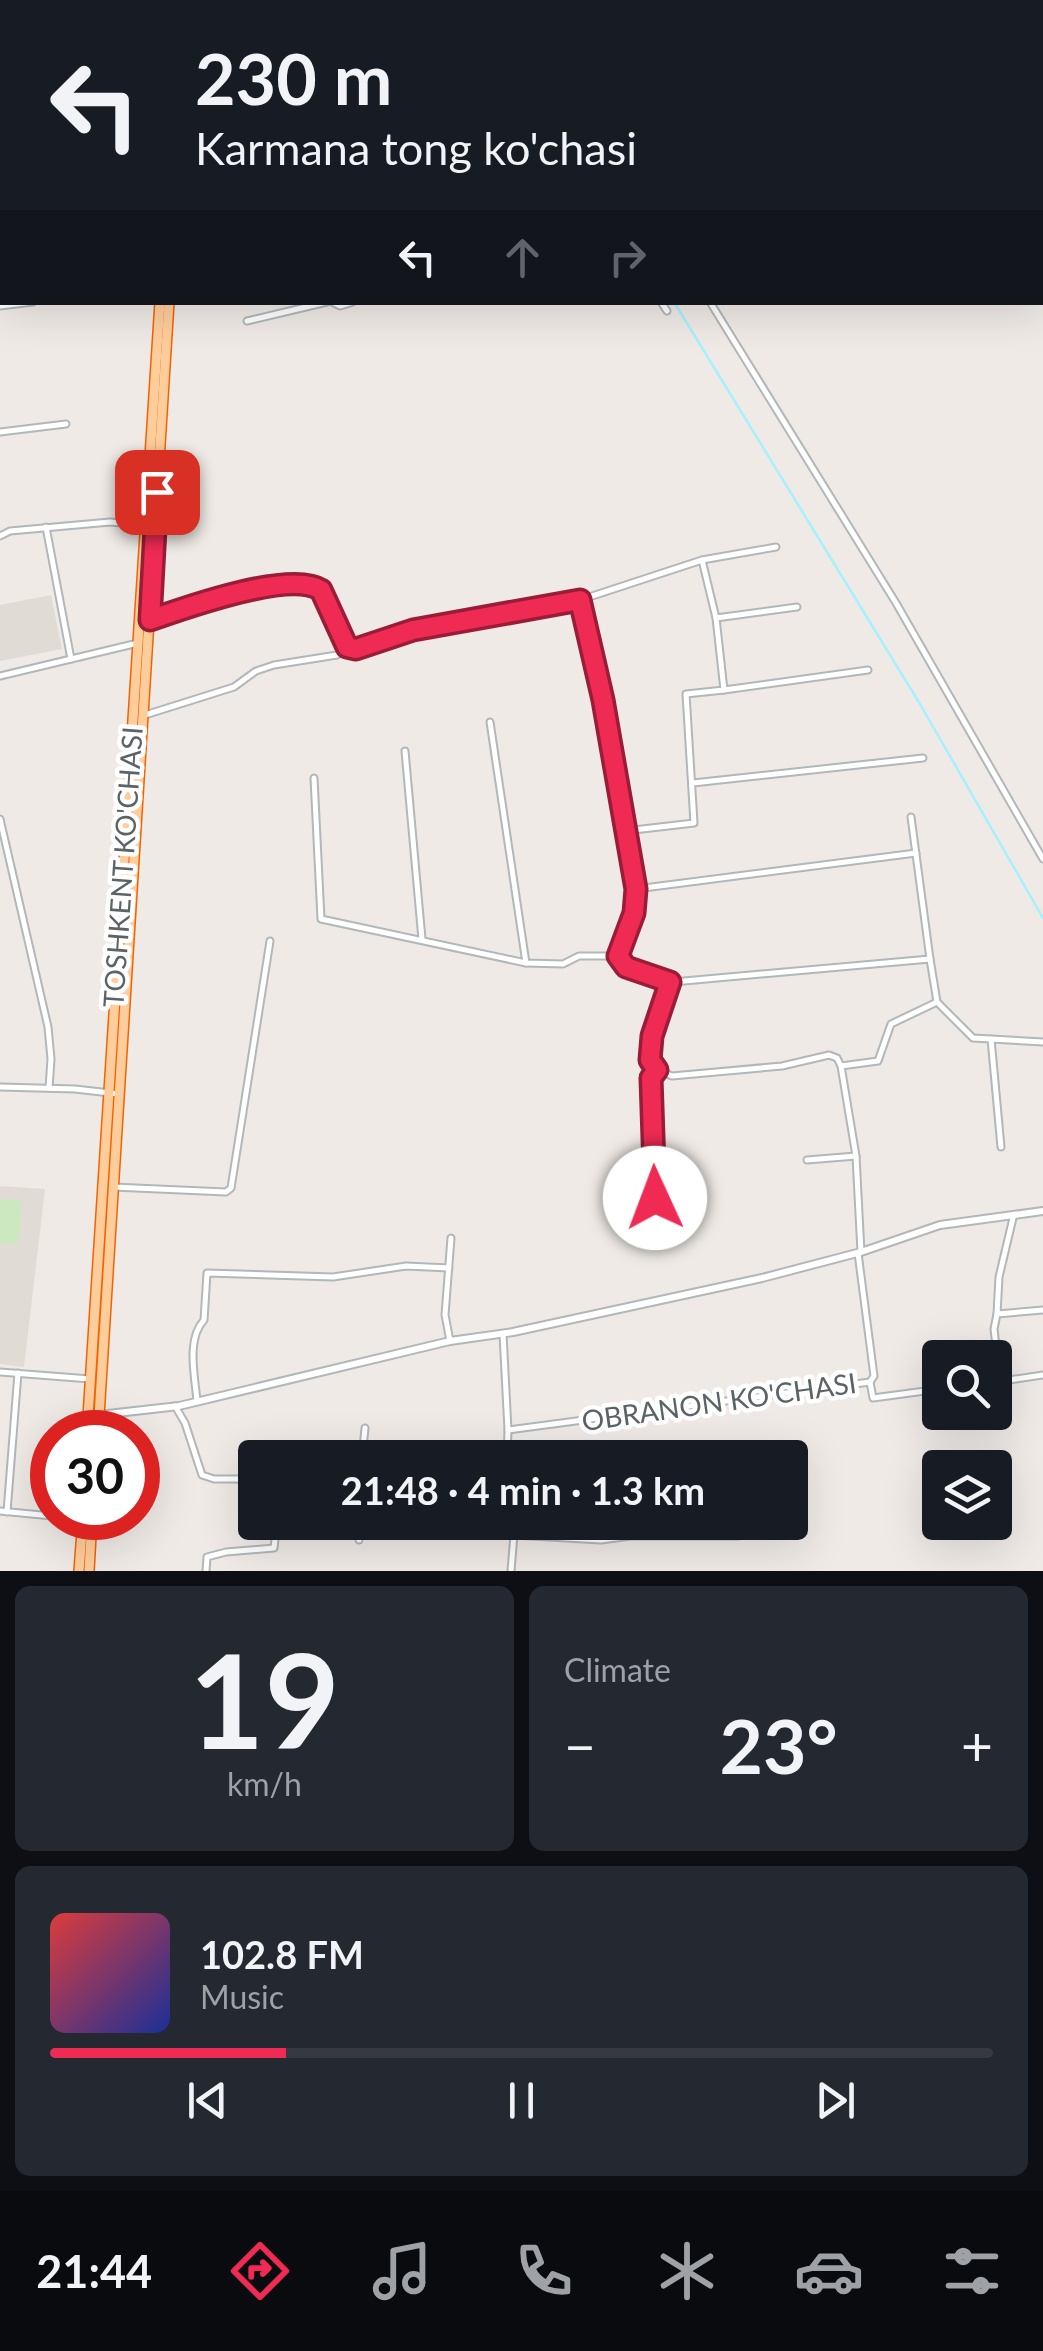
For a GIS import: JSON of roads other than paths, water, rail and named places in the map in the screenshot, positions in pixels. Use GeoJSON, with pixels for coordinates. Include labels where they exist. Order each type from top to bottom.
{"type":"FeatureCollection","features":[{"type":"Feature","properties":{"kind":"highway","name":"TOSHKENT KO'CHASI"},"geometry":{"type":"LineString","coordinates":[[99,1410],[138,643],[160,305]]}},
{"type":"Feature","properties":{"kind":"highway","name":"TOSHKENT KO'CHASI"},"geometry":{"type":"LineString","coordinates":[[88,1410],[144,715],[169,305]]}},
{"type":"Feature","properties":{"kind":"highway"},"geometry":{"type":"LineString","coordinates":[[86,1540],[88,1570]]}},
{"type":"Feature","properties":{"kind":"street"},"geometry":{"type":"LineString","coordinates":[[247,321],[316,305]]}},
{"type":"Feature","properties":{"kind":"street"},"geometry":{"type":"LineString","coordinates":[[664,305],[667,311]]}},
{"type":"Feature","properties":{"kind":"street"},"geometry":{"type":"LineString","coordinates":[[712,305],[896,604],[1043,859]]}},
{"type":"Feature","properties":{"kind":"street"},"geometry":{"type":"LineString","coordinates":[[0,432],[66,424]]}},
{"type":"Feature","properties":{"kind":"street"},"geometry":{"type":"LineString","coordinates":[[0,536],[10,531],[110,522],[146,525]]}},
{"type":"Feature","properties":{"kind":"street"},"geometry":{"type":"LineString","coordinates":[[46,528],[71,659]]}},
{"type":"Feature","properties":{"kind":"street"},"geometry":{"type":"LineString","coordinates":[[144,715],[234,687],[256,671],[298,659],[373,646],[413,630],[580,600],[702,560],[776,547]]}},
{"type":"Feature","properties":{"kind":"street"},"geometry":{"type":"LineString","coordinates":[[702,560],[716,618],[724,690]]}},
{"type":"Feature","properties":{"kind":"street"},"geometry":{"type":"LineString","coordinates":[[150,620],[210,599],[302,583],[321,590],[350,648]]}},
{"type":"Feature","properties":{"kind":"street"},"geometry":{"type":"LineString","coordinates":[[580,600],[599,681],[636,889],[634,913],[618,956]]}},
{"type":"Feature","properties":{"kind":"street"},"geometry":{"type":"LineString","coordinates":[[716,618],[797,607]]}},
{"type":"Feature","properties":{"kind":"street"},"geometry":{"type":"LineString","coordinates":[[0,676],[138,643]]}},
{"type":"Feature","properties":{"kind":"street"},"geometry":{"type":"LineString","coordinates":[[625,830],[694,823],[686,694],[868,670]]}},
{"type":"Feature","properties":{"kind":"street"},"geometry":{"type":"LineString","coordinates":[[490,722],[526,963]]}},
{"type":"Feature","properties":{"kind":"street"},"geometry":{"type":"LineString","coordinates":[[404,751],[422,939]]}},
{"type":"Feature","properties":{"kind":"street"},"geometry":{"type":"LineString","coordinates":[[693,784],[923,758]]}},
{"type":"Feature","properties":{"kind":"street"},"geometry":{"type":"LineString","coordinates":[[314,778],[321,919],[526,963],[563,964],[578,956],[618,956]]}},
{"type":"Feature","properties":{"kind":"street"},"geometry":{"type":"LineString","coordinates":[[910,816],[938,1002],[973,1038],[1043,1042]]}},
{"type":"Feature","properties":{"kind":"street"},"geometry":{"type":"LineString","coordinates":[[0,819],[48,1027],[52,1059],[49,1088]]}},
{"type":"Feature","properties":{"kind":"street"},"geometry":{"type":"LineString","coordinates":[[636,889],[916,853]]}},
{"type":"Feature","properties":{"kind":"street"},"geometry":{"type":"LineString","coordinates":[[113,1187],[226,1192],[231,1188],[270,941]]}},
{"type":"Feature","properties":{"kind":"street"},"geometry":{"type":"LineString","coordinates":[[618,956],[626,967],[670,982],[930,959]]}},
{"type":"Feature","properties":{"kind":"street"},"geometry":{"type":"LineString","coordinates":[[670,982],[652,1036],[650,1060],[657,1070],[672,1076],[782,1066],[829,1056],[837,1058],[841,1066],[878,1062],[891,1024],[938,1002]]}},
{"type":"Feature","properties":{"kind":"street"},"geometry":{"type":"LineString","coordinates":[[991,1039],[1000,1147]]}},
{"type":"Feature","properties":{"kind":"street","name":"OBRANON KO'CHASI"},"geometry":{"type":"LineString","coordinates":[[841,1066],[856,1156],[859,1253],[874,1376],[870,1382],[873,1398],[922,1391]]}},
{"type":"Feature","properties":{"kind":"street"},"geometry":{"type":"LineString","coordinates":[[657,1070],[651,1078],[655,1198],[670,1199]]}},
{"type":"Feature","properties":{"kind":"street"},"geometry":{"type":"LineString","coordinates":[[0,1087],[114,1093]]}},
{"type":"Feature","properties":{"kind":"street"},"geometry":{"type":"LineString","coordinates":[[807,1160],[856,1156]]}},
{"type":"Feature","properties":{"kind":"street"},"geometry":{"type":"LineString","coordinates":[[141,1410],[198,1401],[450,1341],[503,1334],[762,1278],[859,1253],[940,1225],[1043,1212]]}},
{"type":"Feature","properties":{"kind":"street"},"geometry":{"type":"LineString","coordinates":[[995,1340],[999,1277],[1012,1218]]}},
{"type":"Feature","properties":{"kind":"street"},"geometry":{"type":"LineString","coordinates":[[450,1341],[446,1316],[451,1238]]}},
{"type":"Feature","properties":{"kind":"street"},"geometry":{"type":"LineString","coordinates":[[198,1401],[193,1354],[197,1328],[204,1320],[207,1273],[333,1277],[406,1266],[449,1268]]}},
{"type":"Feature","properties":{"kind":"street"},"geometry":{"type":"LineString","coordinates":[[997,1314],[1043,1310]]}},
{"type":"Feature","properties":{"kind":"street"},"geometry":{"type":"LineString","coordinates":[[503,1334],[508,1440]]}},
{"type":"Feature","properties":{"kind":"street"},"geometry":{"type":"LineString","coordinates":[[0,1372],[90,1378]]}},
{"type":"Feature","properties":{"kind":"street"},"geometry":{"type":"LineString","coordinates":[[18,1374],[3,1512],[30,1514]]}},
{"type":"Feature","properties":{"kind":"street"},"geometry":{"type":"LineString","coordinates":[[1012,1379],[1043,1375]]}},
{"type":"Feature","properties":{"kind":"street","name":"OBRANON KO'CHASI"},"geometry":{"type":"LineString","coordinates":[[508,1430],[870,1382]]}},
{"type":"Feature","properties":{"kind":"street"},"geometry":{"type":"LineString","coordinates":[[175,1406],[185,1423],[202,1476],[238,1479]]}},
{"type":"Feature","properties":{"kind":"street"},"geometry":{"type":"LineString","coordinates":[[364,1440],[365,1428]]}},
{"type":"Feature","properties":{"kind":"street"},"geometry":{"type":"LineString","coordinates":[[206,1571],[207,1557],[274,1548],[275,1540]]}},
{"type":"Feature","properties":{"kind":"street"},"geometry":{"type":"LineString","coordinates":[[510,1571],[513,1540]]}},
{"type":"Feature","properties":{"kind":"waterway"},"geometry":{"type":"LineString","coordinates":[[676,305],[920,704],[1043,918]]}}]}
